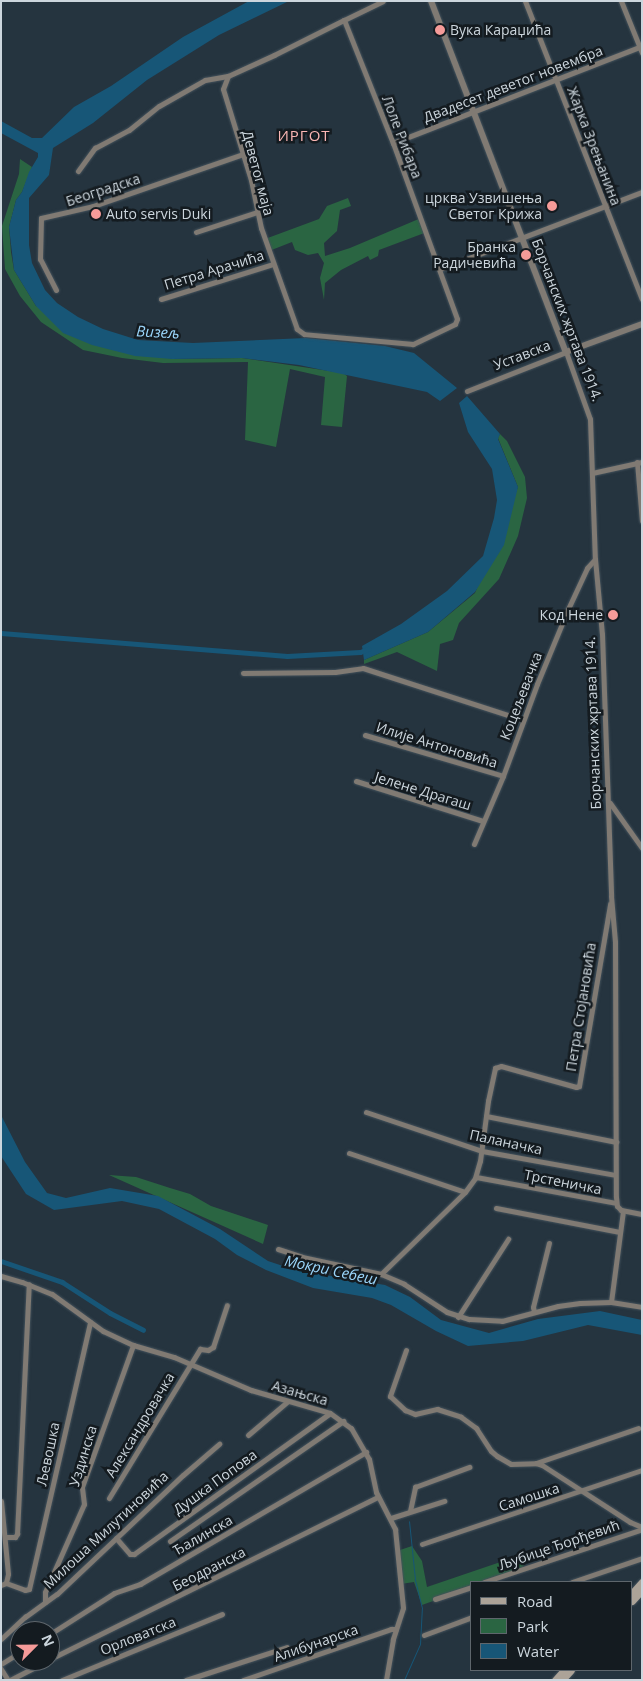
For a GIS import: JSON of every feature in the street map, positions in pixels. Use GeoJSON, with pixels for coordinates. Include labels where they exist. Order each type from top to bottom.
{"type":"FeatureCollection","features":[{"type":"Feature","properties":{"kind":"main road"},"geometry":{"type":"LineString","coordinates":[[633,1593],[642,1582]]}},
{"type":"Feature","properties":{"kind":"main road"},"geometry":{"type":"LineString","coordinates":[[633,1601],[642,1590]]}},
{"type":"Feature","properties":{"kind":"street"},"geometry":{"type":"LineString","coordinates":[[228,76],[383,1]]}},
{"type":"Feature","properties":{"kind":"street","name":"Борчанских жртава 1914."},"geometry":{"type":"LineString","coordinates":[[431,1],[522,236],[590,419],[595,559],[601,616],[610,803],[611,896],[615,942],[616,1203]]}},
{"type":"Feature","properties":{"kind":"street","name":"Жарка Зрењанина"},"geometry":{"type":"LineString","coordinates":[[525,1],[642,299]]}},
{"type":"Feature","properties":{"kind":"street"},"geometry":{"type":"LineString","coordinates":[[621,1],[641,49]]}},
{"type":"Feature","properties":{"kind":"street","name":"Лоле Рибара"},"geometry":{"type":"LineString","coordinates":[[344,20],[393,143],[457,319]]}},
{"type":"Feature","properties":{"kind":"street","name":"Двадесет деветог новембра"},"geometry":{"type":"LineString","coordinates":[[393,143],[641,49]]}},
{"type":"Feature","properties":{"kind":"street","name":"Деветог маја"},"geometry":{"type":"LineString","coordinates":[[228,76],[223,85],[224,93],[243,154],[257,212],[273,264],[296,325],[302,333],[411,344],[455,324],[457,319]]}},
{"type":"Feature","properties":{"kind":"street","name":"Београдска"},"geometry":{"type":"LineString","coordinates":[[78,171],[95,148],[129,130],[159,106],[205,80],[228,76]]}},
{"type":"Feature","properties":{"kind":"street","name":"Београдска"},"geometry":{"type":"LineString","coordinates":[[56,290],[40,259],[41,218],[93,206],[243,154]]}},
{"type":"Feature","properties":{"kind":"street"},"geometry":{"type":"LineString","coordinates":[[440,269],[522,236],[642,192]]}},
{"type":"Feature","properties":{"kind":"street"},"geometry":{"type":"LineString","coordinates":[[196,232],[257,212]]}},
{"type":"Feature","properties":{"kind":"street","name":"Петра Арачића"},"geometry":{"type":"LineString","coordinates":[[161,299],[273,264]]}},
{"type":"Feature","properties":{"kind":"street","name":"Уставска"},"geometry":{"type":"LineString","coordinates":[[467,391],[642,324]]}},
{"type":"Feature","properties":{"kind":"street"},"geometry":{"type":"LineString","coordinates":[[592,473],[640,462],[642,521]]}},
{"type":"Feature","properties":{"kind":"street","name":"Коцељевачка"},"geometry":{"type":"LineString","coordinates":[[474,844],[503,776],[523,720],[568,609],[587,568],[595,559]]}},
{"type":"Feature","properties":{"kind":"street"},"geometry":{"type":"LineString","coordinates":[[243,673],[335,672],[363,668],[523,720]]}},
{"type":"Feature","properties":{"kind":"street","name":"Илије Антоновића"},"geometry":{"type":"LineString","coordinates":[[365,735],[503,776]]}},
{"type":"Feature","properties":{"kind":"street","name":"Јелене Драгаш"},"geometry":{"type":"LineString","coordinates":[[356,781],[484,821]]}},
{"type":"Feature","properties":{"kind":"street"},"geometry":{"type":"LineString","coordinates":[[610,803],[642,848]]}},
{"type":"Feature","properties":{"kind":"street","name":"Петра Стојановића"},"geometry":{"type":"LineString","coordinates":[[381,1274],[465,1192],[476,1177],[482,1151],[494,1070],[499,1066],[576,1088],[579,1086],[611,896]]}},
{"type":"Feature","properties":{"kind":"street","name":"Паланачка"},"geometry":{"type":"LineString","coordinates":[[366,1112],[482,1151],[616,1175]]}},
{"type":"Feature","properties":{"kind":"street"},"geometry":{"type":"LineString","coordinates":[[486,1116],[616,1142]]}},
{"type":"Feature","properties":{"kind":"street"},"geometry":{"type":"LineString","coordinates":[[349,1153],[465,1192]]}},
{"type":"Feature","properties":{"kind":"street","name":"Трстеничка"},"geometry":{"type":"LineString","coordinates":[[476,1177],[616,1203],[623,1211]]}},
{"type":"Feature","properties":{"kind":"street"},"geometry":{"type":"LineString","coordinates":[[496,1208],[620,1232]]}},
{"type":"Feature","properties":{"kind":"street"},"geometry":{"type":"LineString","coordinates":[[611,1302],[623,1211],[642,1214]]}},
{"type":"Feature","properties":{"kind":"street"},"geometry":{"type":"LineString","coordinates":[[458,1317],[508,1238]]}},
{"type":"Feature","properties":{"kind":"street"},"geometry":{"type":"LineString","coordinates":[[534,1312],[533,1307],[549,1243]]}},
{"type":"Feature","properties":{"kind":"street"},"geometry":{"type":"LineString","coordinates":[[278,1249],[309,1259],[381,1274],[404,1284],[458,1317],[494,1321],[509,1320],[569,1304],[611,1302],[642,1307]]}},
{"type":"Feature","properties":{"kind":"street","name":"Азањска"},"geometry":{"type":"LineString","coordinates":[[1,1276],[29,1284],[60,1299],[90,1322],[133,1346],[190,1364],[251,1390],[330,1413],[342,1421],[356,1435],[366,1452],[378,1497],[391,1518],[395,1529],[403,1601],[386,1680]]}},
{"type":"Feature","properties":{"kind":"street"},"geometry":{"type":"LineString","coordinates":[[5,1537],[15,1537],[17,1534],[29,1284]]}},
{"type":"Feature","properties":{"kind":"street","name":"Александровачка"},"geometry":{"type":"LineString","coordinates":[[109,1498],[200,1349],[208,1350],[213,1347],[227,1306]]}},
{"type":"Feature","properties":{"kind":"street","name":"Љевошка"},"geometry":{"type":"LineString","coordinates":[[4,1584],[27,1590],[36,1560],[90,1322]]}},
{"type":"Feature","properties":{"kind":"street","name":"Уздинска"},"geometry":{"type":"LineString","coordinates":[[45,1602],[45,1592],[84,1504],[82,1487],[133,1346]]}},
{"type":"Feature","properties":{"kind":"street"},"geometry":{"type":"LineString","coordinates":[[406,1350],[390,1392],[393,1400],[412,1414],[437,1409],[461,1417],[476,1428],[491,1452],[511,1464],[536,1463],[638,1428]]}},
{"type":"Feature","properties":{"kind":"street"},"geometry":{"type":"LineString","coordinates":[[248,1435],[288,1401]]}},
{"type":"Feature","properties":{"kind":"street","name":"Душка Попова"},"geometry":{"type":"LineString","coordinates":[[116,1538],[130,1554],[134,1554],[330,1413]]}},
{"type":"Feature","properties":{"kind":"street"},"geometry":{"type":"LineString","coordinates":[[170,1541],[342,1421]]}},
{"type":"Feature","properties":{"kind":"street","name":"Милоша Милутиновића"},"geometry":{"type":"LineString","coordinates":[[45,1602],[57,1594],[183,1475],[219,1444]]}},
{"type":"Feature","properties":{"kind":"street","name":"Ђалинска"},"geometry":{"type":"LineString","coordinates":[[60,1628],[109,1596],[125,1588],[140,1584],[366,1452]]}},
{"type":"Feature","properties":{"kind":"street"},"geometry":{"type":"LineString","coordinates":[[536,1463],[642,1528]]}},
{"type":"Feature","properties":{"kind":"street"},"geometry":{"type":"LineString","coordinates":[[410,1511],[415,1487],[469,1466]]}},
{"type":"Feature","properties":{"kind":"street","name":"Самошка"},"geometry":{"type":"LineString","coordinates":[[422,1544],[642,1470]]}},
{"type":"Feature","properties":{"kind":"street","name":"Беодранска"},"geometry":{"type":"LineString","coordinates":[[60,1654],[378,1497]]}},
{"type":"Feature","properties":{"kind":"street"},"geometry":{"type":"LineString","coordinates":[[391,1518],[444,1501]]}},
{"type":"Feature","properties":{"kind":"street"},"geometry":{"type":"LineString","coordinates":[[1,1502],[8,1574],[4,1584]]}},
{"type":"Feature","properties":{"kind":"street","name":"Љубице Ђорђевић"},"geometry":{"type":"LineString","coordinates":[[487,1581],[642,1528]]}},
{"type":"Feature","properties":{"kind":"street"},"geometry":{"type":"LineString","coordinates":[[575,1581],[642,1558]]}},
{"type":"Feature","properties":{"kind":"street"},"geometry":{"type":"LineString","coordinates":[[435,1599],[470,1588]]}},
{"type":"Feature","properties":{"kind":"street"},"geometry":{"type":"LineString","coordinates":[[1,1639],[45,1602]]}},
{"type":"Feature","properties":{"kind":"street","name":"Орловатска"},"geometry":{"type":"LineString","coordinates":[[62,1680],[222,1614]]}},
{"type":"Feature","properties":{"kind":"street"},"geometry":{"type":"LineString","coordinates":[[424,1635],[470,1618]]}},
{"type":"Feature","properties":{"kind":"street","name":"Алибунарска"},"geometry":{"type":"LineString","coordinates":[[243,1680],[391,1629],[396,1629]]}},
{"type":"Feature","properties":{"kind":"street"},"geometry":{"type":"LineString","coordinates":[[186,1680],[286,1647]]}},
{"type":"Feature","properties":{"kind":"street"},"geometry":{"type":"LineString","coordinates":[[1,1669],[9,1680]]}},
{"type":"Feature","properties":{"kind":"street","name":"Беодранска"},"geometry":{"type":"LineString","coordinates":[[9,1680],[27,1671]]}},
{"type":"Feature","properties":{"kind":"green space"},"geometry":{"type":"Polygon","coordinates":[[[20,159],[32,167],[22,192],[16,200],[9,227],[11,252],[14,270],[36,306],[172,359],[242,358],[343,373],[347,376],[342,427],[321,425],[325,377],[290,369],[276,447],[245,440],[248,362],[163,363],[122,358],[83,350],[41,322],[20,296],[5,269],[2,226],[19,174],[20,159]]]}},
{"type":"Feature","properties":{"kind":"green space"},"geometry":{"type":"Polygon","coordinates":[[[348,198],[351,206],[340,210],[337,231],[324,243],[325,256],[350,248],[421,218],[427,232],[379,250],[378,256],[370,260],[368,256],[341,270],[325,283],[324,300],[320,278],[324,263],[318,253],[308,255],[295,250],[292,242],[269,251],[265,239],[319,219],[327,206],[348,198]]]}},
{"type":"Feature","properties":{"kind":"green space"},"geometry":{"type":"Polygon","coordinates":[[[500,434],[507,441],[525,477],[527,498],[518,536],[499,579],[459,623],[453,640],[440,644],[437,671],[397,652],[364,664],[364,660],[428,632],[475,593],[518,487],[498,438],[500,434]]]}},
{"type":"Feature","properties":{"kind":"green space"},"geometry":{"type":"Polygon","coordinates":[[[109,1175],[136,1177],[190,1194],[211,1206],[268,1225],[263,1244],[109,1175]]]}},
{"type":"Feature","properties":{"kind":"green space"},"geometry":{"type":"Polygon","coordinates":[[[412,1546],[422,1561],[427,1587],[533,1551],[521,1570],[487,1581],[470,1581],[470,1588],[422,1605],[414,1582],[401,1584],[397,1551],[412,1546]]]}},
{"type":"Feature","properties":{"kind":"water"},"geometry":{"type":"Polygon","coordinates":[[[249,1],[289,1],[219,35],[147,80],[93,123],[53,148],[49,175],[29,198],[29,245],[32,263],[45,290],[57,303],[78,317],[103,329],[138,340],[193,343],[306,338],[385,346],[414,353],[457,388],[440,401],[427,392],[299,365],[242,358],[172,359],[135,356],[92,345],[63,333],[36,306],[14,270],[9,227],[16,200],[22,192],[29,172],[38,157],[38,153],[1,133],[1,121],[32,138],[42,138],[74,107],[111,86],[183,37],[249,1]]]}},
{"type":"Feature","properties":{"kind":"water"},"geometry":{"type":"Polygon","coordinates":[[[467,396],[500,434],[498,439],[518,487],[504,545],[475,592],[428,632],[364,660],[362,646],[401,624],[447,591],[483,556],[497,500],[492,469],[468,432],[459,403],[467,396]]]}},
{"type":"Feature","properties":{"kind":"water"},"geometry":{"type":"Polygon","coordinates":[[[1,1115],[25,1162],[47,1193],[66,1198],[110,1188],[158,1196],[220,1229],[268,1261],[295,1270],[385,1285],[410,1297],[441,1320],[489,1333],[538,1319],[600,1311],[642,1320],[642,1335],[588,1325],[523,1341],[468,1346],[436,1331],[391,1305],[372,1298],[313,1288],[266,1270],[237,1255],[215,1239],[159,1209],[122,1201],[54,1210],[26,1194],[1,1156],[1,1115]]]}},
{"type":"Feature","properties":{"kind":"waterway"},"geometry":{"type":"LineString","coordinates":[[1,633],[287,656],[360,652],[368,649]]}},
{"type":"Feature","properties":{"kind":"waterway"},"geometry":{"type":"LineString","coordinates":[[1,1261],[62,1282],[110,1313],[143,1330]]}},
{"type":"Feature","properties":{"kind":"waterway"},"geometry":{"type":"LineString","coordinates":[[404,1680],[420,1644],[422,1608],[415,1579],[409,1521]]}},
{"type":"Feature","properties":{"kind":"place","name":"Вука Караџића"},"geometry":{"type":"Point","coordinates":[440,30]}},
{"type":"Feature","properties":{"kind":"place","name":"црква Узвишења Светог Крижа"},"geometry":{"type":"Point","coordinates":[552,206]}},
{"type":"Feature","properties":{"kind":"place","name":"Auto servis Duki"},"geometry":{"type":"Point","coordinates":[96,214]}},
{"type":"Feature","properties":{"kind":"place","name":"Бранка Радичевића"},"geometry":{"type":"Point","coordinates":[526,255]}},
{"type":"Feature","properties":{"kind":"place","name":"Код Нене"},"geometry":{"type":"Point","coordinates":[613,615]}},
{"type":"Feature","properties":{"kind":"district","name":"ИРГОТ"},"geometry":{"type":"Point","coordinates":[304,136]}},
{"type":"Feature","properties":{"kind":"water label","name":"Визељ"},"geometry":{"type":"Point","coordinates":[158,332]}},
{"type":"Feature","properties":{"kind":"water label","name":"Мокри Себеш"},"geometry":{"type":"Point","coordinates":[331,1270]}}]}
